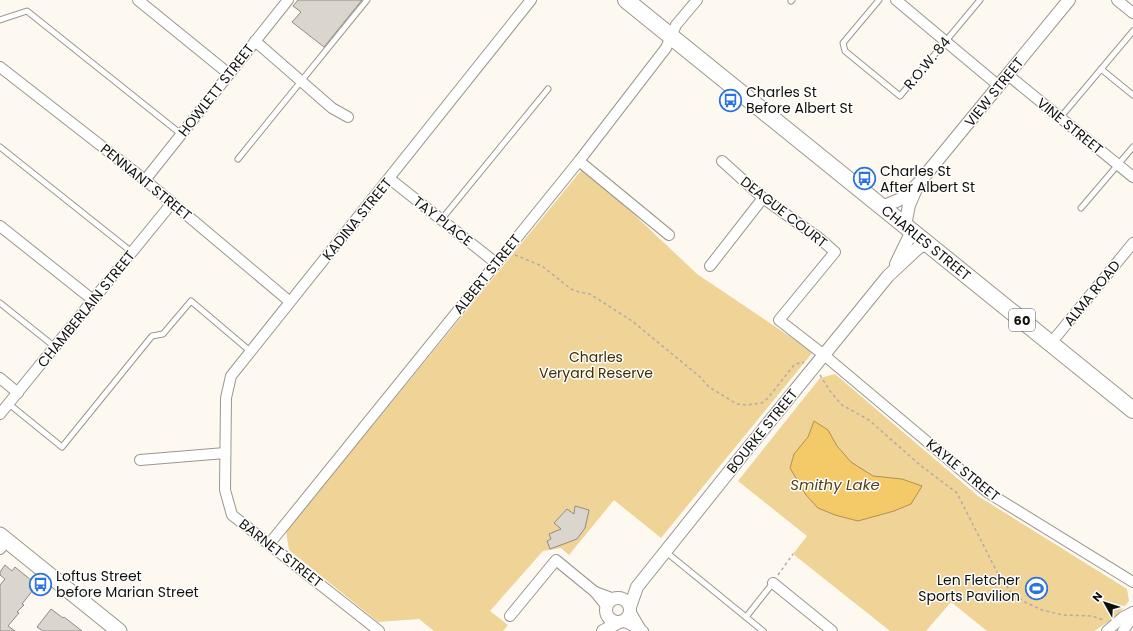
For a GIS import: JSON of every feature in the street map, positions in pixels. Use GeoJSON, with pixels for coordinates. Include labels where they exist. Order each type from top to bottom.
{"type":"FeatureCollection","features":[{"type":"Feature","properties":{"kind":"highway","name":"CHARLES STREET"},"geometry":{"type":"LineString","coordinates":[[626,0],[1133,410]]}},
{"type":"Feature","properties":{"kind":"main road"},"geometry":{"type":"LineString","coordinates":[[2,541],[119,631]]}},
{"type":"Feature","properties":{"kind":"street"},"geometry":{"type":"LineString","coordinates":[[138,0],[229,74]]}},
{"type":"Feature","properties":{"kind":"street","name":"HOWLETT STREET"},"geometry":{"type":"LineString","coordinates":[[145,180],[288,0]]}},
{"type":"Feature","properties":{"kind":"street","name":"KADINA STREET"},"geometry":{"type":"LineString","coordinates":[[225,453],[226,398],[231,376],[289,301],[390,179],[531,0]]}},
{"type":"Feature","properties":{"kind":"street","name":"ALBERT STREET"},"geometry":{"type":"LineString","coordinates":[[270,543],[579,161],[666,48],[676,26],[697,0]]}},
{"type":"Feature","properties":{"kind":"street"},"geometry":{"type":"LineString","coordinates":[[896,0],[999,86]]}},
{"type":"Feature","properties":{"kind":"street","name":"VIEW STREET"},"geometry":{"type":"LineString","coordinates":[[882,207],[901,200],[918,184],[1069,0]]}},
{"type":"Feature","properties":{"kind":"street"},"geometry":{"type":"LineString","coordinates":[[1117,0],[1133,13]]}},
{"type":"Feature","properties":{"kind":"street"},"geometry":{"type":"LineString","coordinates":[[255,41],[332,108],[348,117]]}},
{"type":"Feature","properties":{"kind":"street","name":"PENNANT STREET"},"geometry":{"type":"LineString","coordinates":[[0,67],[145,180],[289,301]]}},
{"type":"Feature","properties":{"kind":"street","name":"VINE STREET"},"geometry":{"type":"LineString","coordinates":[[1008,74],[1133,177]]}},
{"type":"Feature","properties":{"kind":"street"},"geometry":{"type":"LineString","coordinates":[[579,161],[669,235]]}},
{"type":"Feature","properties":{"kind":"street","name":"DEAGUE COURT"},"geometry":{"type":"LineString","coordinates":[[722,161],[763,198],[819,238],[835,252],[779,320]]}},
{"type":"Feature","properties":{"kind":"street","name":"TAY PLACE"},"geometry":{"type":"LineString","coordinates":[[390,179],[496,263]]}},
{"type":"Feature","properties":{"kind":"street","name":"VIEW STREET"},"geometry":{"type":"LineString","coordinates":[[908,228],[909,205],[918,184]]}},
{"type":"Feature","properties":{"kind":"street"},"geometry":{"type":"LineString","coordinates":[[710,266],[763,198]]}},
{"type":"Feature","properties":{"kind":"street","name":"CHAMBERLAIN STREET"},"geometry":{"type":"LineString","coordinates":[[0,414],[10,404],[172,203]]}},
{"type":"Feature","properties":{"kind":"street"},"geometry":{"type":"LineString","coordinates":[[0,226],[93,300]]}},
{"type":"Feature","properties":{"kind":"street","name":"BOURKE STREET"},"geometry":{"type":"LineString","coordinates":[[612,605],[637,587],[888,276],[901,257],[908,228]]}},
{"type":"Feature","properties":{"kind":"street","name":"BOURKE STREET"},"geometry":{"type":"LineString","coordinates":[[888,276],[918,248],[928,243]]}},
{"type":"Feature","properties":{"kind":"street","name":"ALMA ROAD"},"geometry":{"type":"LineString","coordinates":[[1051,344],[1133,243]]}},
{"type":"Feature","properties":{"kind":"street","name":"KAYLE STREET"},"geometry":{"type":"LineString","coordinates":[[779,320],[824,355],[987,492],[1133,582]]}},
{"type":"Feature","properties":{"kind":"street"},"geometry":{"type":"LineString","coordinates":[[0,378],[18,393]]}},
{"type":"Feature","properties":{"kind":"street"},"geometry":{"type":"LineString","coordinates":[[140,460],[225,453]]}},
{"type":"Feature","properties":{"kind":"street","name":"BARNET STREET"},"geometry":{"type":"LineString","coordinates":[[225,453],[225,490],[232,514],[379,631]]}},
{"type":"Feature","properties":{"kind":"street"},"geometry":{"type":"LineString","coordinates":[[510,616],[556,560],[612,605]]}},
{"type":"Feature","properties":{"kind":"street"},"geometry":{"type":"LineString","coordinates":[[773,583],[832,631]]}},
{"type":"Feature","properties":{"kind":"street","name":"BOURKE STREET"},"geometry":{"type":"LineString","coordinates":[[630,609],[637,587]]}},
{"type":"Feature","properties":{"kind":"street"},"geometry":{"type":"LineString","coordinates":[[599,631],[612,605],[625,601],[642,629]]}},
{"type":"Feature","properties":{"kind":"street"},"geometry":{"type":"LineString","coordinates":[[612,605],[612,621],[621,622],[642,629]]}},
{"type":"Feature","properties":{"kind":"street"},"geometry":{"type":"LineString","coordinates":[[603,631],[628,617],[630,609]]}},
{"type":"Feature","properties":{"kind":"street"},"geometry":{"type":"LineString","coordinates":[[1109,629],[1123,617],[1133,612],[1130,621],[1123,631]]}},
{"type":"Feature","properties":{"kind":"lane"},"geometry":{"type":"LineString","coordinates":[[238,159],[367,0]]}},
{"type":"Feature","properties":{"kind":"lane","name":"R.O.W. 84"},"geometry":{"type":"LineString","coordinates":[[879,0],[843,43],[845,51],[900,96],[980,0]]}},
{"type":"Feature","properties":{"kind":"lane"},"geometry":{"type":"LineString","coordinates":[[0,20],[27,11],[181,134]]}},
{"type":"Feature","properties":{"kind":"lane"},"geometry":{"type":"LineString","coordinates":[[1060,118],[1133,31]]}},
{"type":"Feature","properties":{"kind":"lane"},"geometry":{"type":"LineString","coordinates":[[1101,69],[1133,95]]}},
{"type":"Feature","properties":{"kind":"lane"},"geometry":{"type":"LineString","coordinates":[[441,220],[548,89]]}},
{"type":"Feature","properties":{"kind":"lane"},"geometry":{"type":"LineString","coordinates":[[0,147],[133,252]]}},
{"type":"Feature","properties":{"kind":"lane"},"geometry":{"type":"LineString","coordinates":[[1081,208],[1133,147]]}},
{"type":"Feature","properties":{"kind":"lane"},"geometry":{"type":"LineString","coordinates":[[10,404],[62,447],[152,336],[164,334],[191,301],[250,351]]}},
{"type":"Feature","properties":{"kind":"lane"},"geometry":{"type":"LineString","coordinates":[[0,303],[55,347]]}},
{"type":"Feature","properties":{"kind":"lane"},"geometry":{"type":"LineString","coordinates":[[666,552],[763,631]]}},
{"type":"Feature","properties":{"kind":"lane"},"geometry":{"type":"LineString","coordinates":[[746,617],[773,583]]}},
{"type":"Feature","properties":{"kind":"path"},"geometry":{"type":"LineString","coordinates":[[505,252],[542,266],[572,289],[590,294],[632,321],[699,376],[708,387],[737,404],[753,405],[765,401],[796,363],[804,362],[821,376],[830,391],[842,405],[869,420],[920,465],[957,493],[998,574],[1012,592],[1025,602],[1042,610],[1063,615],[1103,619],[1109,629]]}},
{"type":"Feature","properties":{"kind":"path"},"geometry":{"type":"LineString","coordinates":[[773,583],[793,554]]}},
{"type":"Feature","properties":{"kind":"green space","name":"Charles Veryard Reserve"},"geometry":{"type":"Polygon","coordinates":[[[584,167],[697,274],[813,352],[661,538],[614,500],[569,555],[561,548],[543,551],[490,611],[508,625],[503,631],[434,631],[419,619],[378,622],[289,550],[286,531],[584,167]]]}},
{"type":"Feature","properties":{"kind":"green space"},"geometry":{"type":"Polygon","coordinates":[[[835,374],[978,496],[1127,589],[1129,601],[1116,617],[1094,631],[987,631],[951,602],[926,631],[890,631],[793,554],[807,536],[738,481],[820,378],[835,374]]]}},
{"type":"Feature","properties":{"kind":"water","name":"Smithy Lake"},"geometry":{"type":"Polygon","coordinates":[[[814,421],[828,430],[837,446],[851,462],[873,476],[902,479],[922,486],[911,504],[894,511],[858,521],[835,515],[818,508],[806,495],[790,468],[794,454],[808,437],[814,421]]]}},
{"type":"Feature","properties":{"kind":"building"},"geometry":{"type":"Polygon","coordinates":[[[298,0],[362,0],[324,47],[292,22],[301,12],[293,6],[298,0]]]}},
{"type":"Feature","properties":{"kind":"building"},"geometry":{"type":"Polygon","coordinates":[[[575,506],[589,510],[585,528],[577,539],[550,549],[547,541],[551,539],[549,534],[561,529],[554,523],[567,509],[574,514],[575,506]]]}},
{"type":"Feature","properties":{"kind":"building"},"geometry":{"type":"Polygon","coordinates":[[[5,565],[12,571],[15,567],[37,585],[22,604],[24,605],[17,612],[19,613],[8,626],[15,631],[0,631],[0,585],[5,579],[0,575],[0,572],[5,565]]]}},
{"type":"Feature","properties":{"kind":"building"},"geometry":{"type":"Polygon","coordinates":[[[51,609],[82,631],[43,631],[37,627],[51,609]]]}},
{"type":"Feature","properties":{"kind":"place","name":"Charles St Before Albert St"},"geometry":{"type":"Point","coordinates":[731,100]}},
{"type":"Feature","properties":{"kind":"place","name":"Charles St After Albert St"},"geometry":{"type":"Point","coordinates":[864,179]}},
{"type":"Feature","properties":{"kind":"place","name":"Loftus Street before Marian Street"},"geometry":{"type":"Point","coordinates":[41,584]}},
{"type":"Feature","properties":{"kind":"place","name":"Len Fletcher Sports Pavilion"},"geometry":{"type":"Point","coordinates":[1036,588]}}]}
